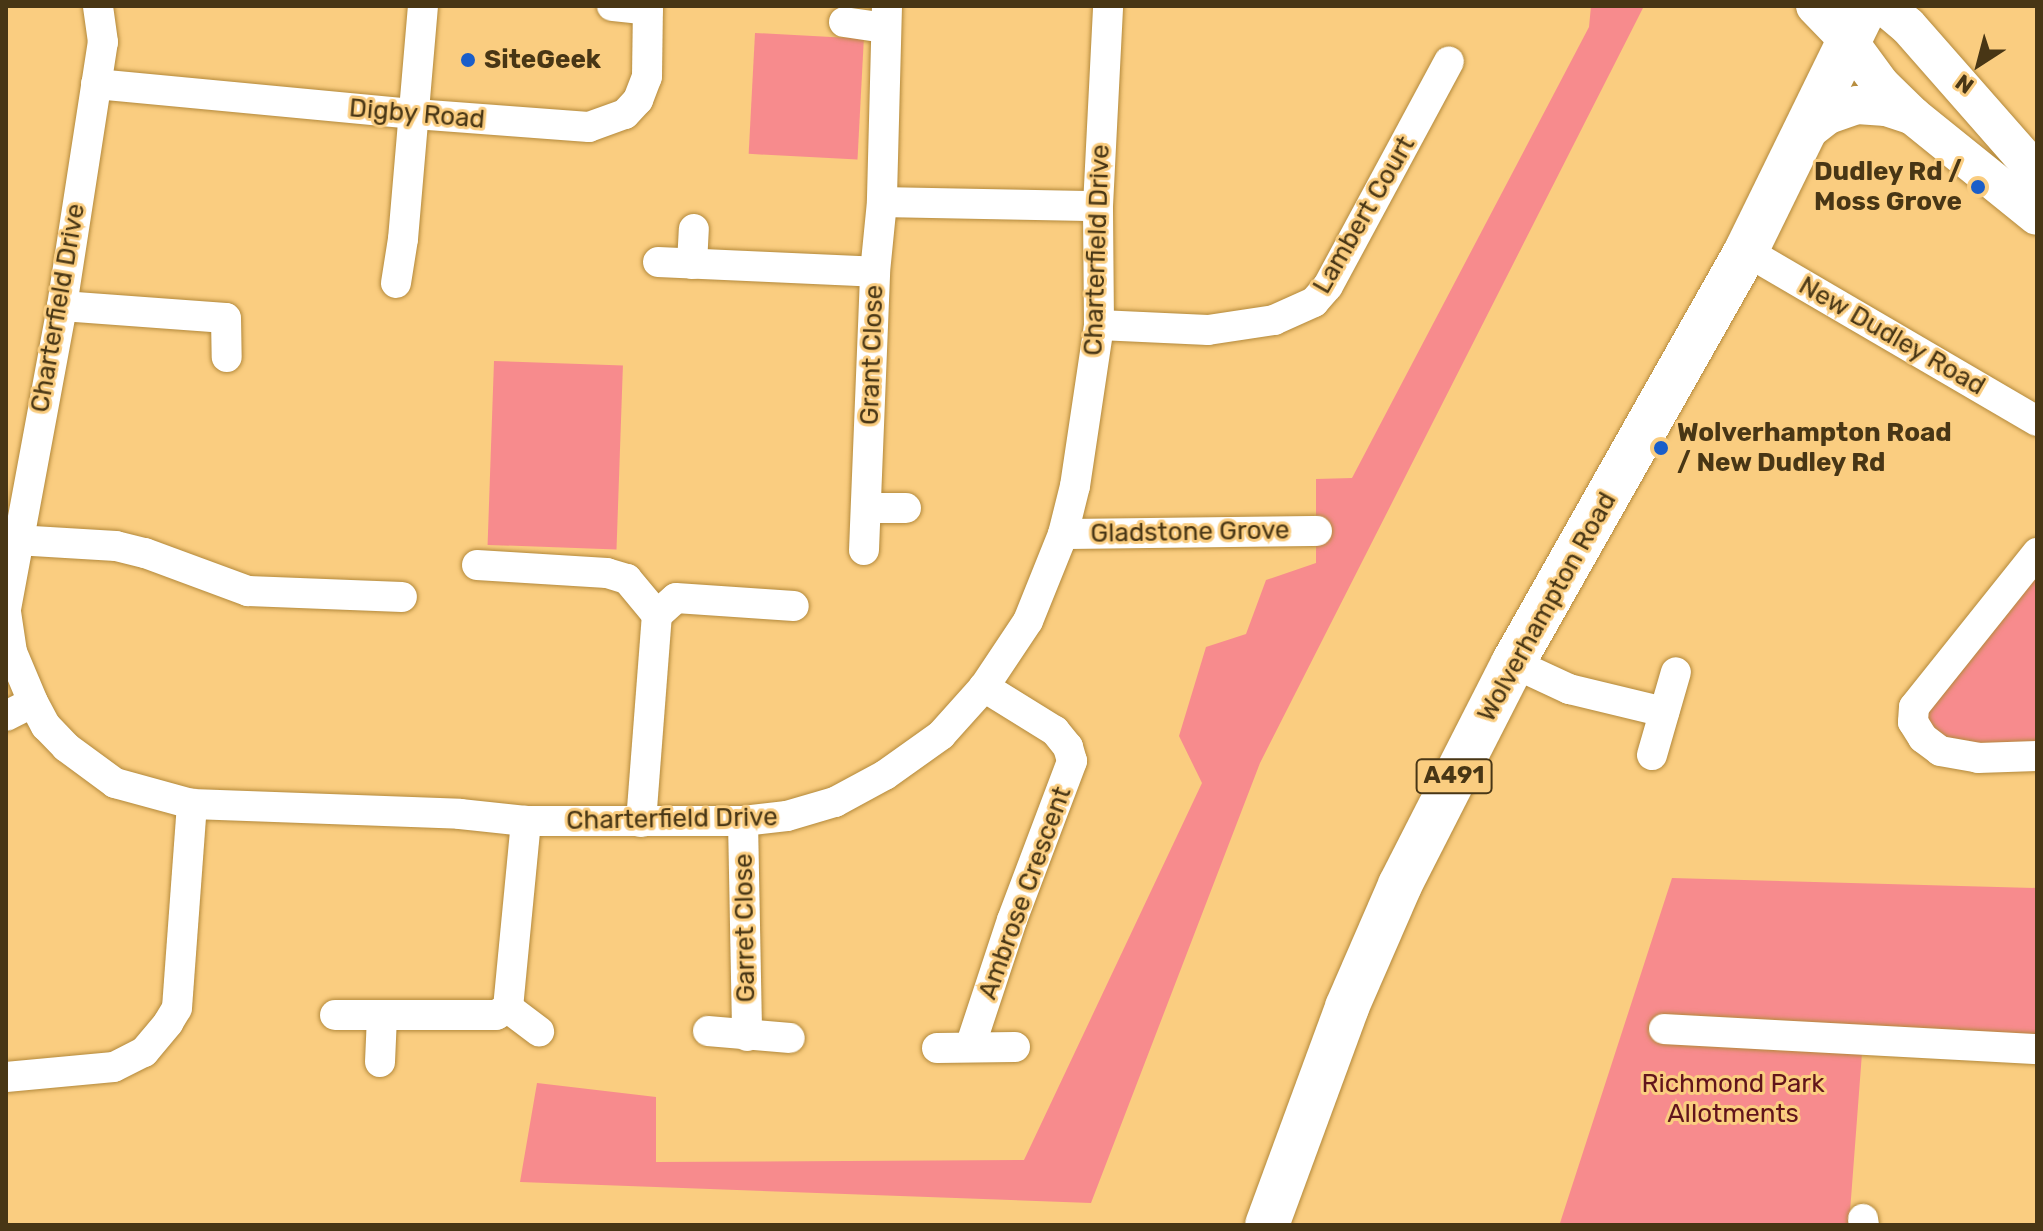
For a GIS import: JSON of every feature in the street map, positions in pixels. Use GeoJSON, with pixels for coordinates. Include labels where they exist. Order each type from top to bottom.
{"type":"FeatureCollection","features":[{"type":"Feature","properties":{"kind":"highway","name":"Wolverhampton Road"},"geometry":{"type":"LineString","coordinates":[[1267,1225],[1347,1007],[1400,885],[1513,663],[1746,251],[1857,23]]}},
{"type":"Feature","properties":{"kind":"main road"},"geometry":{"type":"LineString","coordinates":[[1815,6],[1857,23],[1881,85],[1913,116],[2037,216]]}},
{"type":"Feature","properties":{"kind":"main road"},"geometry":{"type":"LineString","coordinates":[[1884,6],[1908,26],[2037,173]]}},
{"type":"Feature","properties":{"kind":"main road"},"geometry":{"type":"LineString","coordinates":[[1806,132],[1828,115],[1857,105],[1886,107],[1913,116]]}},
{"type":"Feature","properties":{"kind":"street","name":"Charterfield Drive"},"geometry":{"type":"LineString","coordinates":[[98,6],[103,42],[62,306],[16,540],[6,610],[12,652],[46,726],[87,765],[115,783],[192,804],[460,814],[526,821],[641,822],[743,821],[787,816],[835,802],[885,775],[941,735],[984,687],[1028,621],[1063,534],[1075,486],[1099,325],[1098,206],[1108,6]]}},
{"type":"Feature","properties":{"kind":"street"},"geometry":{"type":"LineString","coordinates":[[396,283],[415,114],[423,6]]}},
{"type":"Feature","properties":{"kind":"street","name":"Digby Road"},"geometry":{"type":"LineString","coordinates":[[96,84],[589,127],[625,114],[638,100],[647,77],[648,8],[612,6]]}},
{"type":"Feature","properties":{"kind":"street"},"geometry":{"type":"LineString","coordinates":[[844,22],[886,17]]}},
{"type":"Feature","properties":{"kind":"street","name":"Grant Close"},"geometry":{"type":"LineString","coordinates":[[864,550],[875,272],[882,202],[886,17]]}},
{"type":"Feature","properties":{"kind":"street","name":"Lambert Court"},"geometry":{"type":"LineString","coordinates":[[1099,325],[1223,329],[1274,320],[1314,302],[1328,286],[1449,61]]}},
{"type":"Feature","properties":{"kind":"street"},"geometry":{"type":"LineString","coordinates":[[882,202],[1098,206]]}},
{"type":"Feature","properties":{"kind":"street"},"geometry":{"type":"LineString","coordinates":[[692,264],[694,229]]}},
{"type":"Feature","properties":{"kind":"street","name":"New Dudley Road"},"geometry":{"type":"LineString","coordinates":[[1746,251],[2037,421]]}},
{"type":"Feature","properties":{"kind":"street"},"geometry":{"type":"LineString","coordinates":[[658,262],[875,272]]}},
{"type":"Feature","properties":{"kind":"street"},"geometry":{"type":"LineString","coordinates":[[62,306],[226,318],[227,357]]}},
{"type":"Feature","properties":{"kind":"street"},"geometry":{"type":"LineString","coordinates":[[868,508],[906,508]]}},
{"type":"Feature","properties":{"kind":"street","name":"Gladstone Grove"},"geometry":{"type":"LineString","coordinates":[[1063,534],[1317,531]]}},
{"type":"Feature","properties":{"kind":"street"},"geometry":{"type":"LineString","coordinates":[[16,540],[116,546],[145,553],[248,591],[402,597]]}},
{"type":"Feature","properties":{"kind":"street"},"geometry":{"type":"LineString","coordinates":[[2037,553],[1914,707],[1913,722],[1923,738],[1940,751],[1978,758],[2037,756]]}},
{"type":"Feature","properties":{"kind":"street"},"geometry":{"type":"LineString","coordinates":[[477,565],[607,573],[627,579],[657,615]]}},
{"type":"Feature","properties":{"kind":"street"},"geometry":{"type":"LineString","coordinates":[[641,822],[657,615],[676,598],[794,606]]}},
{"type":"Feature","properties":{"kind":"street"},"geometry":{"type":"LineString","coordinates":[[1513,663],[1569,689],[1664,712]]}},
{"type":"Feature","properties":{"kind":"street"},"geometry":{"type":"LineString","coordinates":[[1652,755],[1676,672]]}},
{"type":"Feature","properties":{"kind":"street","name":"Ambrose Crescent"},"geometry":{"type":"LineString","coordinates":[[970,1047],[1012,920],[1072,761],[1068,747],[1055,731],[984,687]]}},
{"type":"Feature","properties":{"kind":"street"},"geometry":{"type":"LineString","coordinates":[[6,716],[33,702]]}},
{"type":"Feature","properties":{"kind":"street"},"geometry":{"type":"LineString","coordinates":[[6,1077],[114,1067],[144,1052],[168,1023],[177,1008],[192,804]]}},
{"type":"Feature","properties":{"kind":"street"},"geometry":{"type":"LineString","coordinates":[[508,1008],[526,821]]}},
{"type":"Feature","properties":{"kind":"street","name":"Garret Close"},"geometry":{"type":"LineString","coordinates":[[743,821],[747,1036]]}},
{"type":"Feature","properties":{"kind":"street"},"geometry":{"type":"LineString","coordinates":[[335,1015],[496,1015],[508,1008]]}},
{"type":"Feature","properties":{"kind":"street"},"geometry":{"type":"LineString","coordinates":[[508,1008],[539,1031]]}},
{"type":"Feature","properties":{"kind":"street"},"geometry":{"type":"LineString","coordinates":[[380,1062],[382,1016]]}},
{"type":"Feature","properties":{"kind":"street"},"geometry":{"type":"LineString","coordinates":[[1664,1029],[2037,1049]]}},
{"type":"Feature","properties":{"kind":"street","name":"Garret Close"},"geometry":{"type":"LineString","coordinates":[[708,1031],[790,1038]]}},
{"type":"Feature","properties":{"kind":"street"},"geometry":{"type":"LineString","coordinates":[[937,1048],[1015,1047]]}},
{"type":"Feature","properties":{"kind":"green space"},"geometry":{"type":"Polygon","coordinates":[[[1591,6],[1644,6],[1260,763],[1091,1203],[520,1182],[537,1083],[656,1097],[656,1162],[1024,1160],[1202,783],[1179,736],[1206,647],[1246,634],[1266,580],[1316,563],[1316,479],[1352,478],[1589,27],[1591,6]]]}},
{"type":"Feature","properties":{"kind":"green space"},"geometry":{"type":"Polygon","coordinates":[[[755,33],[864,39],[858,160],[749,154],[755,33]]]}},
{"type":"Feature","properties":{"kind":"green space"},"geometry":{"type":"Polygon","coordinates":[[[494,361],[623,366],[616,549],[488,545],[494,361]]]}},
{"type":"Feature","properties":{"kind":"green space"},"geometry":{"type":"Polygon","coordinates":[[[2037,566],[2037,745],[1962,748],[1926,732],[1925,708],[2037,566]]]}},
{"type":"Feature","properties":{"kind":"green space","name":"Richmond Park Allotments"},"geometry":{"type":"Polygon","coordinates":[[[1672,878],[2037,888],[2037,1053],[1862,1053],[1849,1225],[1560,1223],[1672,878]]]}},
{"type":"Feature","properties":{"kind":"place","name":"SiteGeek"},"geometry":{"type":"Point","coordinates":[468,60]}},
{"type":"Feature","properties":{"kind":"place","name":"Dudley Rd / Moss Grove"},"geometry":{"type":"Point","coordinates":[1978,187]}},
{"type":"Feature","properties":{"kind":"place","name":"Wolverhampton Road / New Dudley Rd"},"geometry":{"type":"Point","coordinates":[1661,448]}}]}
